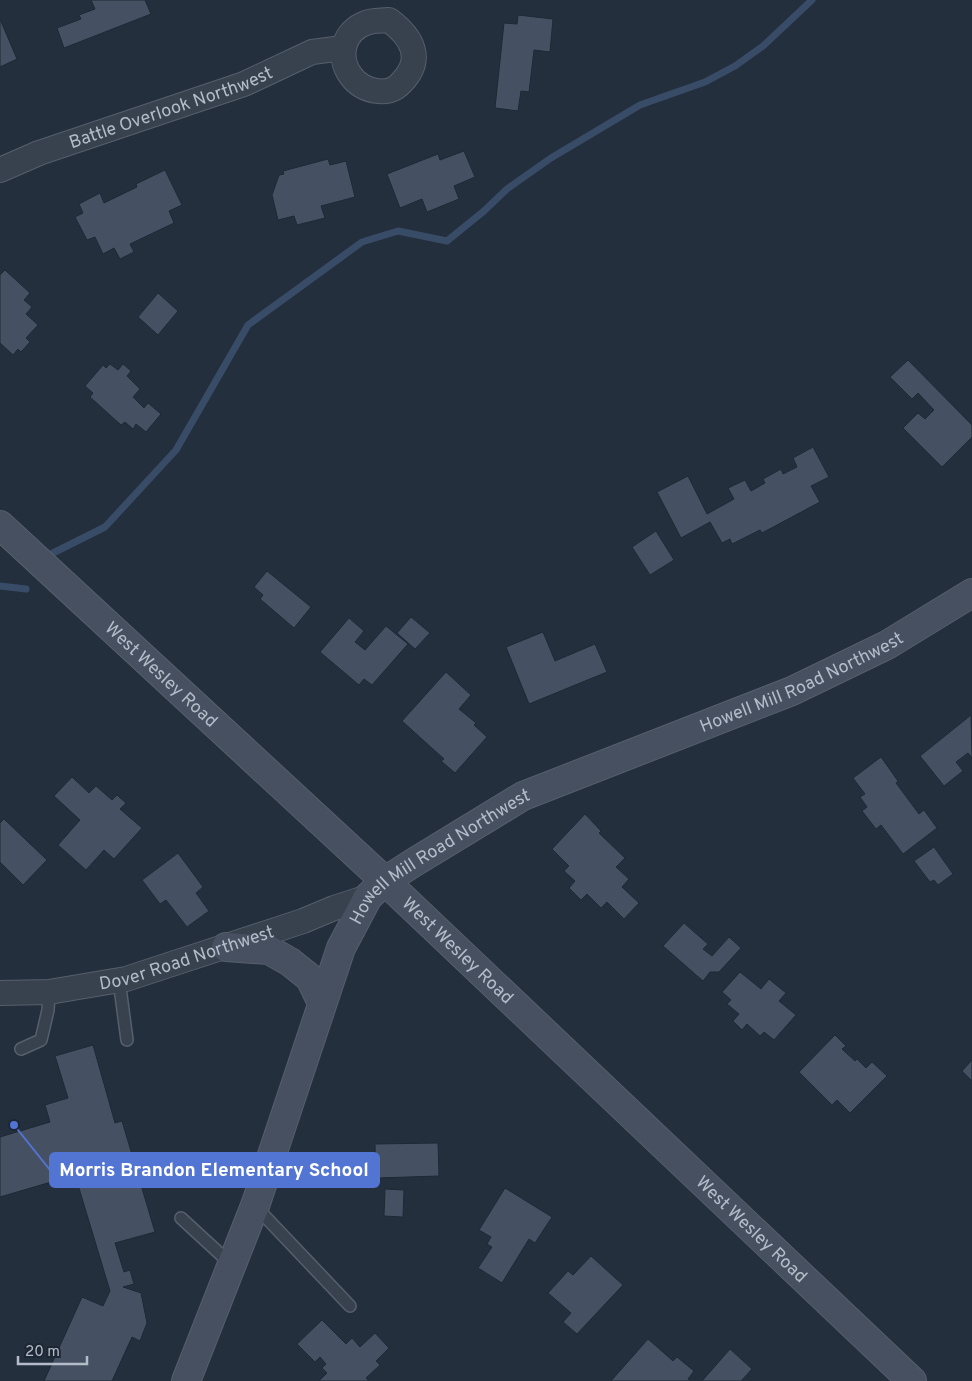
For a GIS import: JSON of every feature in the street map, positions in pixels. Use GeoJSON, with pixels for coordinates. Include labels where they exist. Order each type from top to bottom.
{"type":"FeatureCollection","features":[{"type":"Feature","properties":{"kind":"main road","name":"West Wesley Road"},"geometry":{"type":"LineString","coordinates":[[0,525],[376,890],[912,1381]]}},
{"type":"Feature","properties":{"kind":"main road","name":"Howell Mill Road Northwest"},"geometry":{"type":"LineString","coordinates":[[186,1381],[255,1206],[341,948],[376,890],[461,833],[523,796],[792,691],[887,645],[972,593]]}},
{"type":"Feature","properties":{"kind":"main road"},"geometry":{"type":"LineString","coordinates":[[226,947],[269,950],[290,962],[310,978],[322,1003]]}},
{"type":"Feature","properties":{"kind":"street","name":"Battle Overlook Northwest"},"geometry":{"type":"LineString","coordinates":[[0,170],[39,153],[244,84],[312,52],[343,48]]}},
{"type":"Feature","properties":{"kind":"street","name":"Dover Road Northwest"},"geometry":{"type":"LineString","coordinates":[[0,993],[49,992],[119,980],[226,947],[376,890]]}},
{"type":"Feature","properties":{"kind":"lane"},"geometry":{"type":"LineString","coordinates":[[119,980],[127,1040]]}},
{"type":"Feature","properties":{"kind":"lane"},"geometry":{"type":"LineString","coordinates":[[21,1048],[42,1040],[48,1010],[49,992]]}},
{"type":"Feature","properties":{"kind":"lane"},"geometry":{"type":"LineString","coordinates":[[255,1206],[350,1306]]}},
{"type":"Feature","properties":{"kind":"lane"},"geometry":{"type":"LineString","coordinates":[[181,1218],[232,1264]]}},
{"type":"Feature","properties":{"kind":"building"},"geometry":{"type":"Polygon","coordinates":[[[91,0],[145,0],[151,14],[64,48],[57,28],[81,19],[79,15],[95,9],[91,0]]]}},
{"type":"Feature","properties":{"kind":"building"},"geometry":{"type":"Polygon","coordinates":[[[518,15],[553,19],[550,52],[534,50],[529,92],[521,91],[518,111],[495,108],[504,23],[517,24],[518,15]]]}},
{"type":"Feature","properties":{"kind":"building"},"geometry":{"type":"Polygon","coordinates":[[[0,19],[17,59],[0,67],[0,19]]]}},
{"type":"Feature","properties":{"kind":"building"},"geometry":{"type":"Polygon","coordinates":[[[464,151],[475,177],[454,186],[459,199],[427,212],[422,199],[400,208],[387,174],[438,154],[440,160],[464,151]]]}},
{"type":"Feature","properties":{"kind":"building"},"geometry":{"type":"Polygon","coordinates":[[[328,159],[330,165],[346,161],[355,197],[321,206],[325,218],[297,225],[294,216],[278,220],[272,195],[279,175],[284,174],[283,171],[328,159]]]}},
{"type":"Feature","properties":{"kind":"building"},"geometry":{"type":"Polygon","coordinates":[[[165,170],[182,205],[169,211],[174,223],[130,244],[134,252],[120,259],[114,248],[103,254],[95,237],[87,240],[75,217],[83,213],[79,204],[100,193],[104,203],[137,187],[136,184],[165,170]]]}},
{"type":"Feature","properties":{"kind":"building"},"geometry":{"type":"Polygon","coordinates":[[[5,270],[30,293],[24,300],[32,307],[26,314],[38,325],[26,338],[30,342],[21,352],[18,349],[13,355],[0,343],[0,275],[5,270]]]}},
{"type":"Feature","properties":{"kind":"building"},"geometry":{"type":"Polygon","coordinates":[[[158,293],[178,311],[158,335],[138,317],[158,293]]]}},
{"type":"Feature","properties":{"kind":"building"},"geometry":{"type":"Polygon","coordinates":[[[908,360],[972,425],[972,437],[942,467],[903,428],[918,413],[925,419],[934,410],[918,393],[912,399],[890,377],[908,360]]]}},
{"type":"Feature","properties":{"kind":"building"},"geometry":{"type":"Polygon","coordinates":[[[110,364],[118,370],[123,364],[131,371],[127,376],[140,389],[133,397],[144,408],[148,403],[161,414],[146,432],[136,424],[133,429],[125,422],[121,425],[90,397],[93,393],[85,386],[103,365],[106,368],[110,364]]]}},
{"type":"Feature","properties":{"kind":"building"},"geometry":{"type":"Polygon","coordinates":[[[813,447],[829,477],[811,486],[820,502],[762,533],[760,530],[732,544],[730,539],[722,543],[710,522],[681,538],[657,492],[688,476],[707,514],[734,499],[728,488],[745,480],[751,491],[765,483],[763,479],[781,469],[783,474],[797,467],[793,458],[813,447]]]}},
{"type":"Feature","properties":{"kind":"building"},"geometry":{"type":"Polygon","coordinates":[[[656,531],[674,560],[650,575],[632,547],[656,531]]]}},
{"type":"Feature","properties":{"kind":"building"},"geometry":{"type":"Polygon","coordinates":[[[267,571],[311,607],[294,628],[260,599],[263,595],[254,587],[267,571]]]}},
{"type":"Feature","properties":{"kind":"building"},"geometry":{"type":"Polygon","coordinates":[[[411,617],[430,633],[415,649],[397,633],[411,617]]]}},
{"type":"Feature","properties":{"kind":"building"},"geometry":{"type":"Polygon","coordinates":[[[349,618],[364,631],[355,642],[365,650],[386,626],[408,644],[372,685],[364,679],[359,685],[320,652],[349,618]]]}},
{"type":"Feature","properties":{"kind":"building"},"geometry":{"type":"Polygon","coordinates":[[[543,632],[555,661],[595,644],[607,672],[529,704],[506,647],[543,632]]]}},
{"type":"Feature","properties":{"kind":"building"},"geometry":{"type":"Polygon","coordinates":[[[446,672],[471,695],[459,709],[476,723],[474,725],[487,737],[455,773],[441,761],[444,759],[402,721],[446,672]]]}},
{"type":"Feature","properties":{"kind":"building"},"geometry":{"type":"Polygon","coordinates":[[[971,715],[972,758],[968,753],[956,762],[963,771],[944,786],[920,756],[971,715]]]}},
{"type":"Feature","properties":{"kind":"building"},"geometry":{"type":"Polygon","coordinates":[[[881,757],[898,781],[896,783],[919,814],[924,810],[937,828],[903,854],[881,825],[876,829],[862,811],[867,807],[860,797],[865,794],[853,778],[881,757]]]}},
{"type":"Feature","properties":{"kind":"building"},"geometry":{"type":"Polygon","coordinates":[[[72,777],[89,793],[96,786],[112,800],[117,795],[126,803],[120,809],[142,828],[114,859],[104,850],[86,870],[58,845],[80,820],[54,796],[72,777]]]}},
{"type":"Feature","properties":{"kind":"building"},"geometry":{"type":"Polygon","coordinates":[[[585,814],[601,831],[599,833],[625,858],[616,867],[629,879],[622,887],[639,903],[624,919],[607,902],[601,908],[587,894],[581,900],[569,888],[575,881],[564,871],[569,866],[552,849],[585,814]]]}},
{"type":"Feature","properties":{"kind":"building"},"geometry":{"type":"Polygon","coordinates":[[[4,819],[47,860],[23,885],[0,862],[0,823],[4,819]]]}},
{"type":"Feature","properties":{"kind":"building"},"geometry":{"type":"Polygon","coordinates":[[[934,847],[953,874],[938,885],[934,880],[930,882],[914,861],[934,847]]]}},
{"type":"Feature","properties":{"kind":"building"},"geometry":{"type":"Polygon","coordinates":[[[178,853],[203,887],[196,893],[209,911],[187,927],[166,900],[160,904],[142,880],[178,853]]]}},
{"type":"Feature","properties":{"kind":"building"},"geometry":{"type":"Polygon","coordinates":[[[684,923],[708,944],[703,949],[712,956],[729,937],[741,948],[719,972],[710,972],[703,981],[663,946],[684,923]]]}},
{"type":"Feature","properties":{"kind":"building"},"geometry":{"type":"Polygon","coordinates":[[[740,972],[761,989],[769,979],[786,993],[779,1001],[796,1015],[774,1040],[764,1032],[760,1036],[747,1024],[742,1030],[733,1021],[739,1014],[727,1004],[731,1000],[722,992],[740,972]]]}},
{"type":"Feature","properties":{"kind":"building"},"geometry":{"type":"Polygon","coordinates":[[[835,1035],[846,1046],[842,1049],[855,1061],[857,1059],[866,1068],[872,1062],[887,1076],[850,1113],[837,1100],[832,1105],[799,1072],[835,1035]]]}},
{"type":"Feature","properties":{"kind":"building"},"geometry":{"type":"Polygon","coordinates":[[[93,1045],[115,1123],[122,1121],[155,1232],[115,1243],[124,1272],[130,1270],[134,1284],[123,1287],[141,1293],[147,1323],[140,1341],[132,1337],[112,1381],[44,1381],[82,1297],[103,1306],[110,1291],[75,1175],[0,1197],[0,1137],[50,1122],[45,1105],[68,1098],[55,1056],[93,1045]]]}},
{"type":"Feature","properties":{"kind":"building"},"geometry":{"type":"Polygon","coordinates":[[[972,1060],[972,1081],[962,1071],[972,1060]]]}},
{"type":"Feature","properties":{"kind":"building"},"geometry":{"type":"Polygon","coordinates":[[[438,1143],[439,1176],[376,1178],[375,1144],[438,1143]]]}},
{"type":"Feature","properties":{"kind":"building"},"geometry":{"type":"Polygon","coordinates":[[[505,1188],[552,1217],[535,1243],[529,1239],[502,1283],[478,1268],[492,1247],[487,1244],[491,1237],[479,1230],[505,1188]]]}},
{"type":"Feature","properties":{"kind":"building"},"geometry":{"type":"Polygon","coordinates":[[[385,1189],[404,1190],[403,1217],[384,1216],[385,1189]]]}},
{"type":"Feature","properties":{"kind":"building"},"geometry":{"type":"Polygon","coordinates":[[[591,1256],[623,1285],[577,1334],[563,1322],[571,1313],[548,1293],[568,1271],[573,1275],[591,1256]]]}},
{"type":"Feature","properties":{"kind":"building"},"geometry":{"type":"Polygon","coordinates":[[[322,1320],[346,1344],[352,1338],[360,1347],[375,1333],[389,1348],[376,1361],[380,1365],[366,1378],[369,1381],[319,1381],[327,1373],[322,1368],[326,1364],[320,1357],[315,1362],[297,1344],[322,1320]]]}},
{"type":"Feature","properties":{"kind":"building"},"geometry":{"type":"Polygon","coordinates":[[[648,1339],[673,1361],[677,1357],[694,1371],[688,1379],[691,1381],[611,1381],[648,1339]]]}},
{"type":"Feature","properties":{"kind":"building"},"geometry":{"type":"Polygon","coordinates":[[[730,1349],[752,1369],[741,1381],[702,1381],[730,1349]]]}},
{"type":"Feature","properties":{"kind":"waterway"},"geometry":{"type":"LineString","coordinates":[[53,553],[105,527],[176,450],[248,325],[362,242],[398,231],[447,241],[484,211],[507,189],[551,158],[640,105],[705,82],[735,66],[763,46],[812,0]]}},
{"type":"Feature","properties":{"kind":"waterway"},"geometry":{"type":"LineString","coordinates":[[0,586],[26,589]]}},
{"type":"Feature","properties":{"kind":"place","name":"Morris Brandon Elementary School"},"geometry":{"type":"Point","coordinates":[14,1125]}}]}
